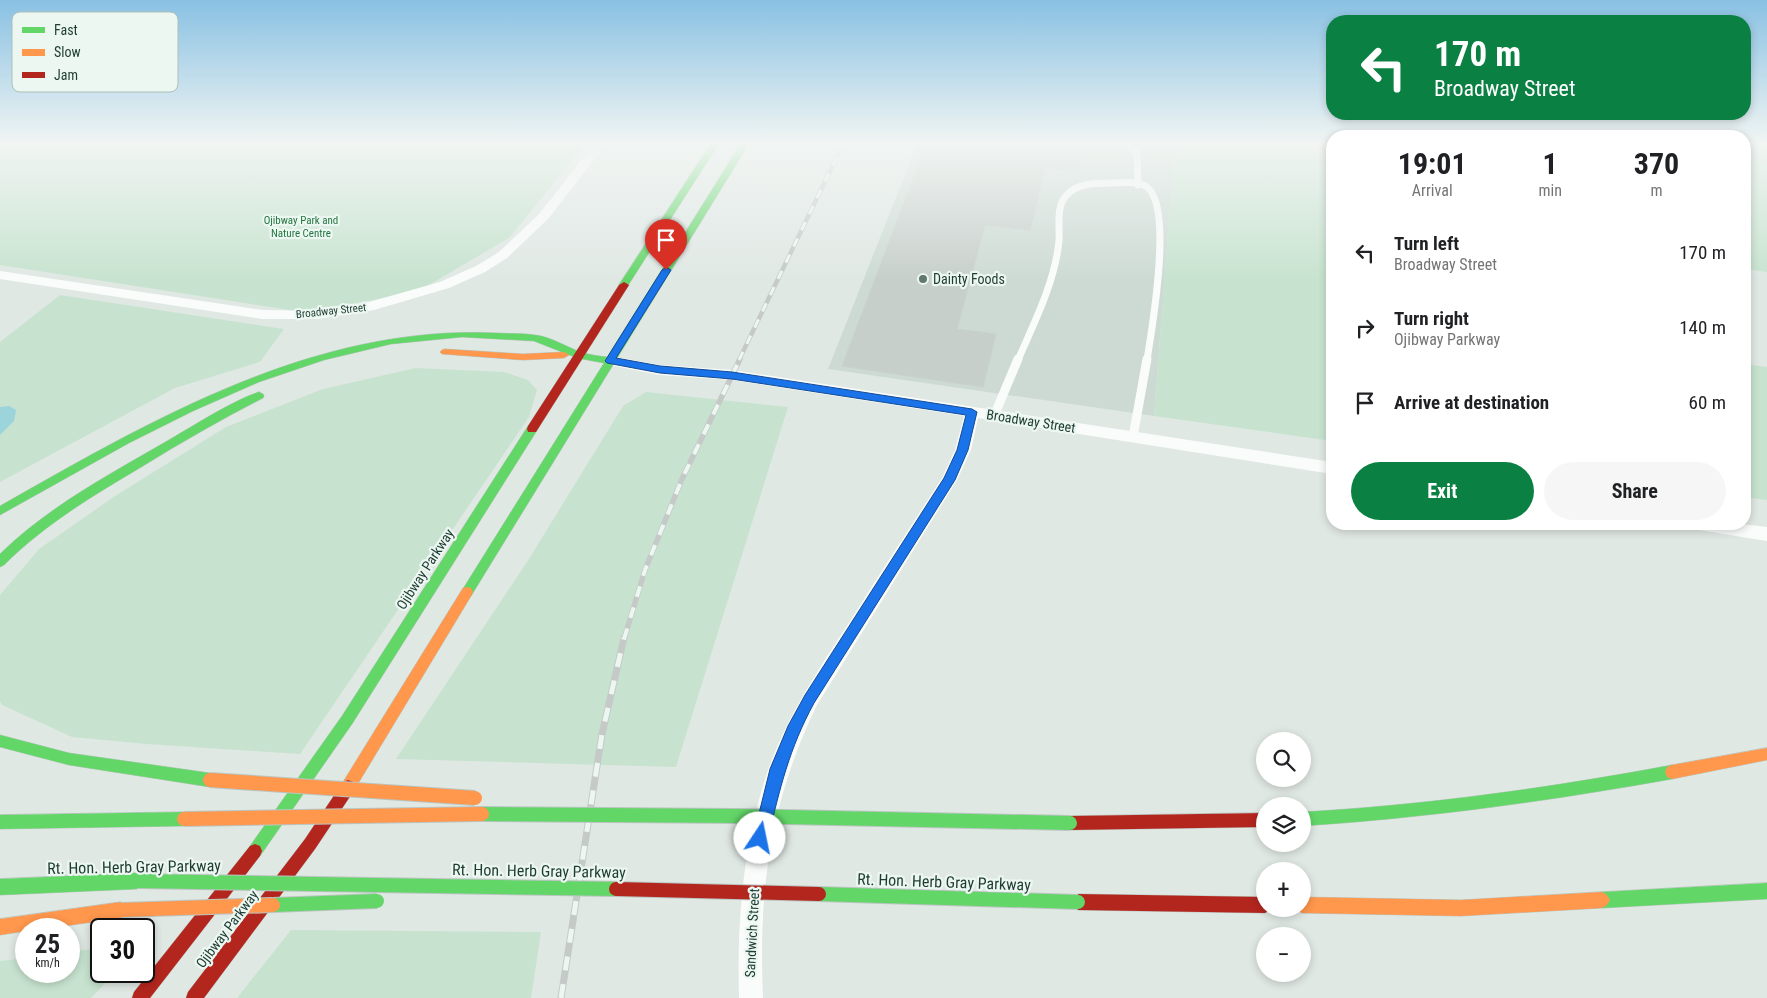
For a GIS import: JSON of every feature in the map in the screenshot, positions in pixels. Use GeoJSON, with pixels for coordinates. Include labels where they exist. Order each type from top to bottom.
{"type":"FeatureCollection","features":[{"type":"Feature","properties":{"kind":"main road","name":"Ojibway Parkway"},"geometry":{"type":"LineString","coordinates":[[140,998],[275,827],[374,682],[408,622],[686,189]]}},
{"type":"Feature","properties":{"kind":"main road","name":"Ojibway Parkway"},"geometry":{"type":"LineString","coordinates":[[194,998],[310,844],[371,751],[717,189]]}},
{"type":"Feature","properties":{"kind":"main road"},"geometry":{"type":"LineString","coordinates":[[0,510],[185,409],[236,386],[325,354],[378,342],[454,334],[536,338],[578,355],[610,361]]}},
{"type":"Feature","properties":{"kind":"main road"},"geometry":{"type":"LineString","coordinates":[[431,352],[523,357],[578,355]]}},
{"type":"Feature","properties":{"kind":"main road"},"geometry":{"type":"LineString","coordinates":[[0,562],[37,527],[83,496],[228,410],[268,392]]}},
{"type":"Feature","properties":{"kind":"main road"},"geometry":{"type":"LineString","coordinates":[[0,741],[69,759],[210,780],[485,798]]}},
{"type":"Feature","properties":{"kind":"main road"},"geometry":{"type":"LineString","coordinates":[[1311,818],[1420,812],[1509,801],[1767,754]]}},
{"type":"Feature","properties":{"kind":"main road"},"geometry":{"type":"LineString","coordinates":[[544,802],[704,814]]}},
{"type":"Feature","properties":{"kind":"main road"},"geometry":{"type":"LineString","coordinates":[[0,822],[348,815],[704,814],[1070,823],[1256,820]]}},
{"type":"Feature","properties":{"kind":"main road","name":"Rt. Hon. Herb Gray Parkway"},"geometry":{"type":"LineString","coordinates":[[0,887],[137,880],[644,889],[1078,902],[1256,905]]}},
{"type":"Feature","properties":{"kind":"main road"},"geometry":{"type":"LineString","coordinates":[[430,898],[644,889]]}},
{"type":"Feature","properties":{"kind":"main road"},"geometry":{"type":"LineString","coordinates":[[1311,905],[1461,908],[1767,891]]}},
{"type":"Feature","properties":{"kind":"main road"},"geometry":{"type":"LineString","coordinates":[[0,928],[121,910],[392,900]]}},
{"type":"Feature","properties":{"kind":"street","name":"Broadway Street"},"geometry":{"type":"LineString","coordinates":[[0,275],[226,310],[288,315],[318,315],[367,308],[454,282],[502,255],[519,241],[565,189]]}},
{"type":"Feature","properties":{"kind":"street","name":"Broadway Street"},"geometry":{"type":"LineString","coordinates":[[610,361],[660,370],[732,375],[1326,467]]}},
{"type":"Feature","properties":{"kind":"street","name":"Sandwich Street"},"geometry":{"type":"LineString","coordinates":[[751,998],[748,962],[758,853],[766,810],[777,769],[792,730],[810,699],[949,480],[963,450],[972,412]]}},
{"type":"Feature","properties":{"kind":"street"},"geometry":{"type":"LineString","coordinates":[[1751,529],[1767,534]]}},
{"type":"Feature","properties":{"kind":"lane"},"geometry":{"type":"LineString","coordinates":[[994,416],[1043,300],[1058,245],[1062,199],[1074,189]]}},
{"type":"Feature","properties":{"kind":"lane"},"geometry":{"type":"LineString","coordinates":[[1133,437],[1153,326],[1162,223],[1157,198],[1149,189]]}},
{"type":"Feature","properties":{"kind":"shaded area"},"geometry":{"type":"Polygon","coordinates":[[[900,189],[1171,189],[1154,416],[828,369],[900,189]]]}},
{"type":"Feature","properties":{"kind":"green space","name":"Ojibway Park and Nature Centre"},"geometry":{"type":"Polygon","coordinates":[[[0,189],[549,189],[509,238],[415,293],[302,312],[0,265],[0,189]]]}},
{"type":"Feature","properties":{"kind":"green space"},"geometry":{"type":"Polygon","coordinates":[[[1171,189],[1326,189],[1326,440],[1154,416],[1171,189]]]}},
{"type":"Feature","properties":{"kind":"green space"},"geometry":{"type":"Polygon","coordinates":[[[1751,189],[1767,189],[1767,272],[1751,270],[1751,189]]]}},
{"type":"Feature","properties":{"kind":"green space"},"geometry":{"type":"Polygon","coordinates":[[[60,295],[284,329],[260,362],[175,388],[0,482],[0,342],[60,295]]]}},
{"type":"Feature","properties":{"kind":"green space"},"geometry":{"type":"Polygon","coordinates":[[[1751,365],[1767,367],[1767,500],[1751,498],[1751,365]]]}},
{"type":"Feature","properties":{"kind":"green space"},"geometry":{"type":"Polygon","coordinates":[[[416,368],[504,372],[528,380],[537,390],[529,417],[300,754],[72,737],[2,705],[0,701],[0,595],[39,549],[115,496],[226,427],[323,389],[416,368]]]}},
{"type":"Feature","properties":{"kind":"green space"},"geometry":{"type":"Polygon","coordinates":[[[646,392],[788,407],[676,767],[396,759],[527,562],[623,406],[646,392]]]}},
{"type":"Feature","properties":{"kind":"green space"},"geometry":{"type":"Polygon","coordinates":[[[291,930],[541,932],[531,998],[237,998],[291,930]]]}},
{"type":"Feature","properties":{"kind":"green space"},"geometry":{"type":"Polygon","coordinates":[[[90,949],[90,983],[105,983],[91,998],[0,998],[0,961],[15,959],[15,983],[80,983],[80,951],[90,949]]]}},
{"type":"Feature","properties":{"kind":"water"},"geometry":{"type":"Polygon","coordinates":[[[9,406],[16,410],[14,421],[0,435],[0,407],[9,406]]]}},
{"type":"Feature","properties":{"kind":"building","name":"Dainty Foods"},"geometry":{"type":"Polygon","coordinates":[[[909,189],[1040,189],[1030,230],[985,225],[957,329],[996,334],[983,387],[842,366],[909,189]]]}},
{"type":"Feature","properties":{"kind":"railway"},"geometry":{"type":"LineString","coordinates":[[739,360],[822,189]]}},
{"type":"Feature","properties":{"kind":"railway"},"geometry":{"type":"LineString","coordinates":[[624,639],[645,570],[682,479],[740,359]]}},
{"type":"Feature","properties":{"kind":"railway"},"geometry":{"type":"LineString","coordinates":[[561,998],[602,734],[624,638]]}},
{"type":"Feature","properties":{"kind":"traffic: fast"},"geometry":{"type":"LineString","coordinates":[[624,285],[686,189]]}},
{"type":"Feature","properties":{"kind":"traffic: fast"},"geometry":{"type":"LineString","coordinates":[[467,592],[717,189]]}},
{"type":"Feature","properties":{"kind":"traffic: fast"},"geometry":{"type":"LineString","coordinates":[[0,511],[125,441],[189,408],[255,380],[322,357],[391,341],[462,334],[540,339],[581,355],[610,361]]}},
{"type":"Feature","properties":{"kind":"traffic: fast"},"geometry":{"type":"LineString","coordinates":[[0,562],[48,520],[84,496],[198,428],[259,396]]}},
{"type":"Feature","properties":{"kind":"traffic: fast"},"geometry":{"type":"LineString","coordinates":[[255,851],[347,720],[532,429]]}},
{"type":"Feature","properties":{"kind":"traffic: fast"},"geometry":{"type":"LineString","coordinates":[[0,741],[69,759],[210,780]]}},
{"type":"Feature","properties":{"kind":"traffic: fast"},"geometry":{"type":"LineString","coordinates":[[1311,818],[1442,808],[1580,788],[1672,772]]}},
{"type":"Feature","properties":{"kind":"traffic: fast"},"geometry":{"type":"LineString","coordinates":[[482,814],[738,816],[1070,823]]}},
{"type":"Feature","properties":{"kind":"traffic: fast"},"geometry":{"type":"LineString","coordinates":[[0,822],[184,819]]}},
{"type":"Feature","properties":{"kind":"traffic: fast"},"geometry":{"type":"LineString","coordinates":[[0,887],[137,881]]}},
{"type":"Feature","properties":{"kind":"traffic: fast"},"geometry":{"type":"LineString","coordinates":[[137,881],[616,889]]}},
{"type":"Feature","properties":{"kind":"traffic: fast"},"geometry":{"type":"LineString","coordinates":[[1602,900],[1767,891]]}},
{"type":"Feature","properties":{"kind":"traffic: fast"},"geometry":{"type":"LineString","coordinates":[[819,894],[1078,902]]}},
{"type":"Feature","properties":{"kind":"traffic: fast"},"geometry":{"type":"LineString","coordinates":[[273,905],[377,901]]}},
{"type":"Feature","properties":{"kind":"traffic: slow"},"geometry":{"type":"LineString","coordinates":[[445,352],[523,357],[564,355]]}},
{"type":"Feature","properties":{"kind":"traffic: slow"},"geometry":{"type":"LineString","coordinates":[[348,787],[467,592]]}},
{"type":"Feature","properties":{"kind":"traffic: slow"},"geometry":{"type":"LineString","coordinates":[[1672,772],[1767,754]]}},
{"type":"Feature","properties":{"kind":"traffic: slow"},"geometry":{"type":"LineString","coordinates":[[210,780],[475,798]]}},
{"type":"Feature","properties":{"kind":"traffic: slow"},"geometry":{"type":"LineString","coordinates":[[184,819],[482,814]]}},
{"type":"Feature","properties":{"kind":"traffic: slow"},"geometry":{"type":"LineString","coordinates":[[1311,905],[1461,908],[1602,900]]}},
{"type":"Feature","properties":{"kind":"traffic: slow"},"geometry":{"type":"LineString","coordinates":[[121,910],[273,905]]}},
{"type":"Feature","properties":{"kind":"traffic: slow"},"geometry":{"type":"LineString","coordinates":[[0,927],[121,910]]}},
{"type":"Feature","properties":{"kind":"traffic: jam"},"geometry":{"type":"LineString","coordinates":[[532,429],[624,285]]}},
{"type":"Feature","properties":{"kind":"traffic: jam"},"geometry":{"type":"LineString","coordinates":[[194,998],[310,844],[348,787]]}},
{"type":"Feature","properties":{"kind":"traffic: jam"},"geometry":{"type":"LineString","coordinates":[[1070,823],[1256,820]]}},
{"type":"Feature","properties":{"kind":"traffic: jam"},"geometry":{"type":"LineString","coordinates":[[140,998],[255,851]]}},
{"type":"Feature","properties":{"kind":"traffic: jam"},"geometry":{"type":"LineString","coordinates":[[616,889],[819,894]]}},
{"type":"Feature","properties":{"kind":"traffic: jam"},"geometry":{"type":"LineString","coordinates":[[1078,902],[1256,905]]}},
{"type":"Feature","properties":{"kind":"place","name":"Dainty Foods"},"geometry":{"type":"Point","coordinates":[923,279]}},
{"type":"Feature","properties":{"kind":"route"},"geometry":{"type":"LineString","coordinates":[[666,270],[610,361],[660,370],[732,375],[972,412],[963,450],[949,480],[792,730],[777,769],[760,838]]}}]}
